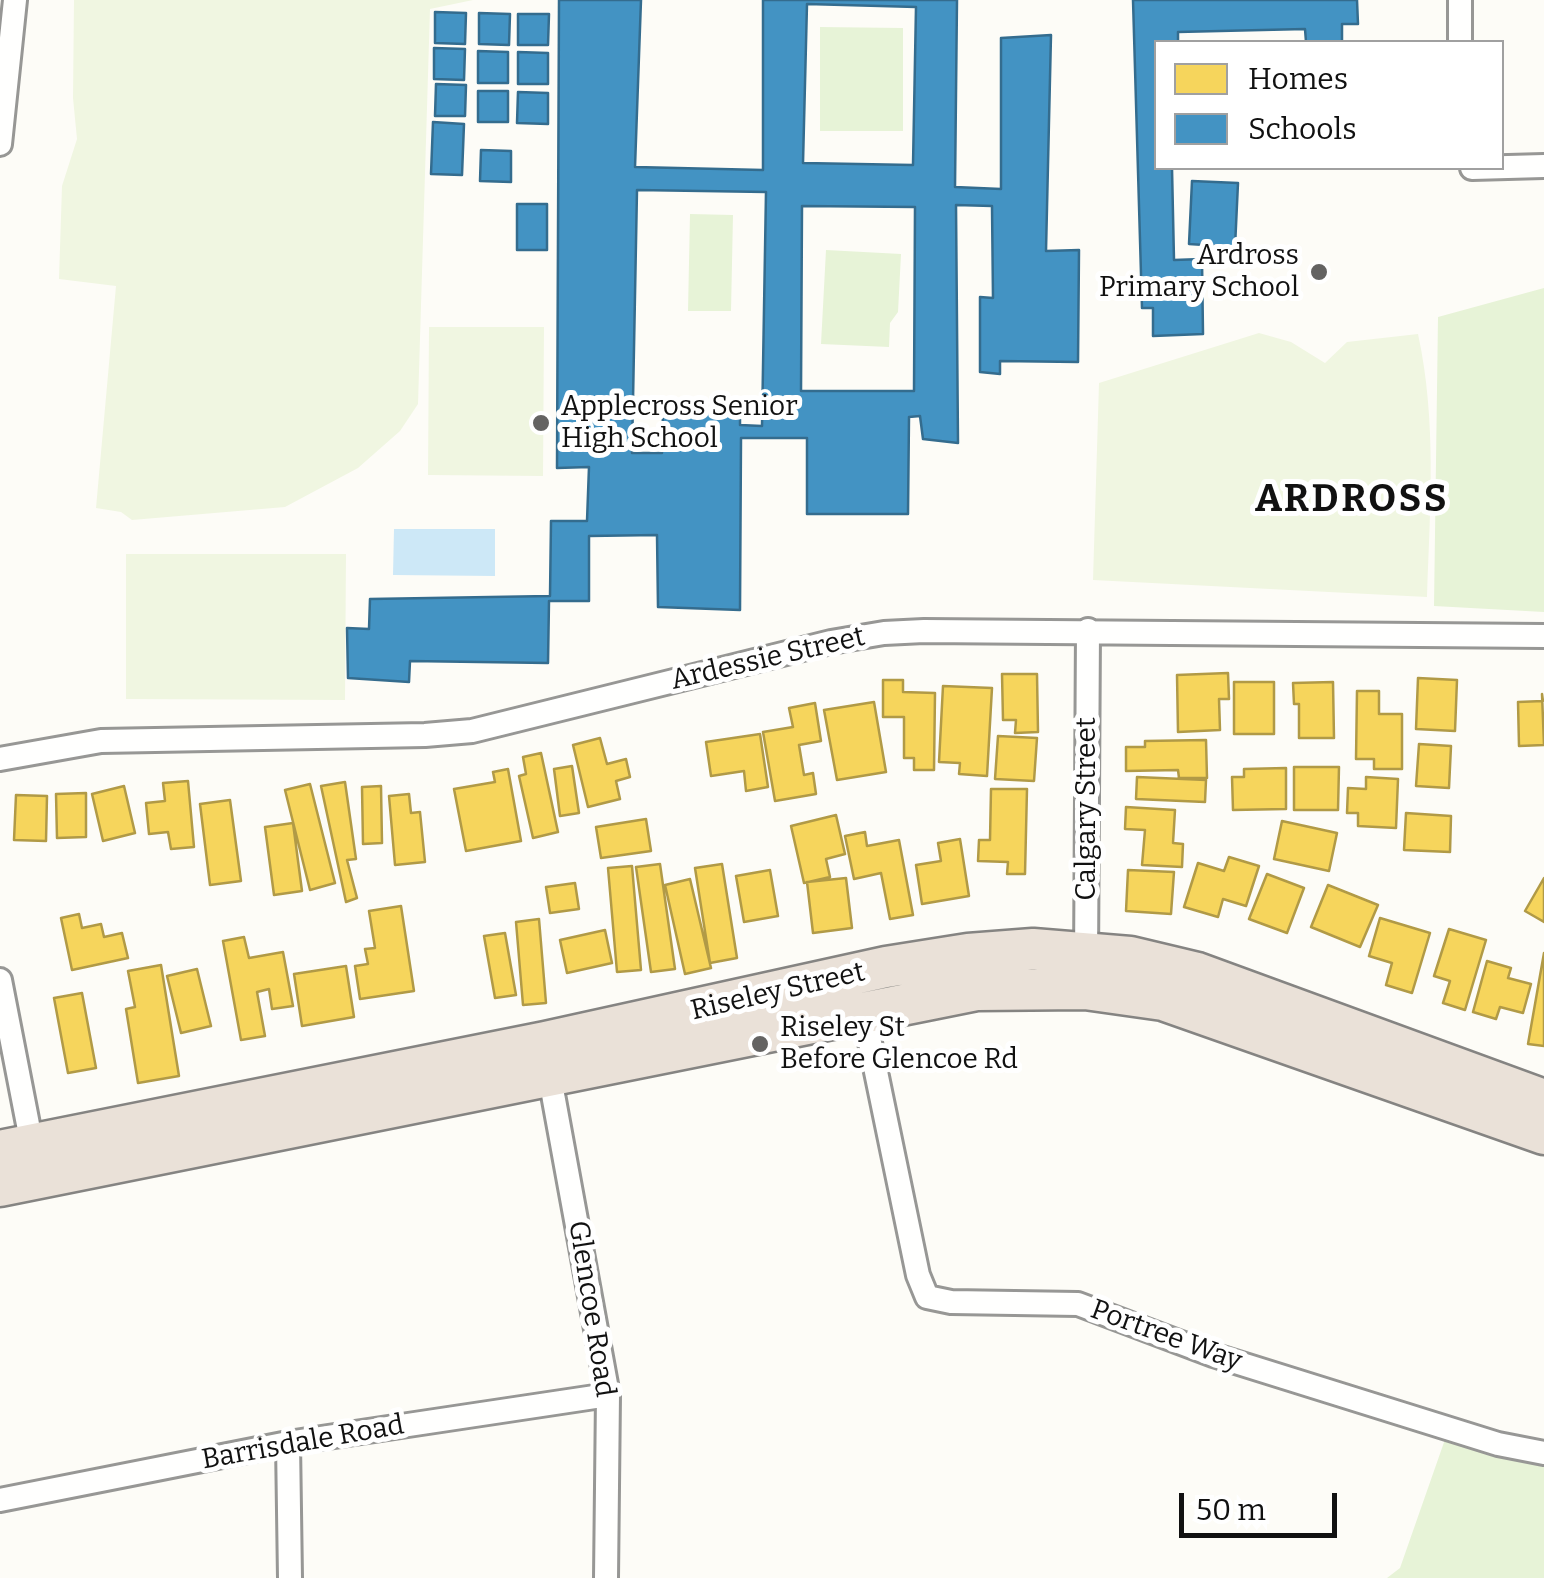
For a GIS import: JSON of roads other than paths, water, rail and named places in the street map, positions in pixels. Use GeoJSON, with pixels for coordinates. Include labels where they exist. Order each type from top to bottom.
{"type":"FeatureCollection","features":[{"type":"Feature","properties":{"kind":"highway","name":"Riseley Street"},"geometry":{"type":"LineString","coordinates":[[0,1186],[547,1059],[862,992],[977,990],[1085,970],[1164,963],[1544,1100]]}},
{"type":"Feature","properties":{"kind":"highway","name":"Riseley Street"},"geometry":{"type":"LineString","coordinates":[[1085,970],[1544,1134]]}},
{"type":"Feature","properties":{"kind":"highway","name":"Riseley Street"},"geometry":{"type":"LineString","coordinates":[[16,1148],[547,1059]]}},
{"type":"Feature","properties":{"kind":"street"},"geometry":{"type":"LineString","coordinates":[[0,144],[15,0]]}},
{"type":"Feature","properties":{"kind":"street"},"geometry":{"type":"LineString","coordinates":[[1460,0],[1460,40]]}},
{"type":"Feature","properties":{"kind":"street"},"geometry":{"type":"LineString","coordinates":[[1504,167],[1544,166]]}},
{"type":"Feature","properties":{"kind":"street","name":"Ardessie Street"},"geometry":{"type":"LineString","coordinates":[[0,759],[101,741],[446,734],[857,636],[924,631],[1088,630],[1544,636]]}},
{"type":"Feature","properties":{"kind":"street","name":"Calgary Street"},"geometry":{"type":"LineString","coordinates":[[1085,970],[1088,630]]}},
{"type":"Feature","properties":{"kind":"street"},"geometry":{"type":"LineString","coordinates":[[0,980],[16,1148]]}},
{"type":"Feature","properties":{"kind":"street","name":"Portree Way"},"geometry":{"type":"LineString","coordinates":[[862,992],[918,1276],[928,1297],[951,1302],[1078,1304],[1213,1356],[1498,1444],[1544,1452]]}},
{"type":"Feature","properties":{"kind":"street","name":"Glencoe Road"},"geometry":{"type":"LineString","coordinates":[[547,1059],[608,1395],[606,1578]]}},
{"type":"Feature","properties":{"kind":"street","name":"Barrisdale Road"},"geometry":{"type":"LineString","coordinates":[[0,1500],[288,1443],[608,1395]]}},
{"type":"Feature","properties":{"kind":"street"},"geometry":{"type":"LineString","coordinates":[[288,1443],[290,1578]]}},
{"type":"Feature","properties":{"kind":"water"},"geometry":{"type":"Polygon","coordinates":[[[394,529],[495,529],[495,576],[393,575],[394,529]]]}},
{"type":"Feature","properties":{"kind":"place","name":"Ardross Primary School"},"geometry":{"type":"Point","coordinates":[1319,272]}},
{"type":"Feature","properties":{"kind":"place","name":"Applecross Senior High School"},"geometry":{"type":"Point","coordinates":[541,423]}},
{"type":"Feature","properties":{"kind":"place","name":"Riseley St Before Glencoe Rd"},"geometry":{"type":"Point","coordinates":[760,1044]}},
{"type":"Feature","properties":{"kind":"district","name":"ARDROSS"},"geometry":{"type":"Point","coordinates":[1352,500]}}]}
